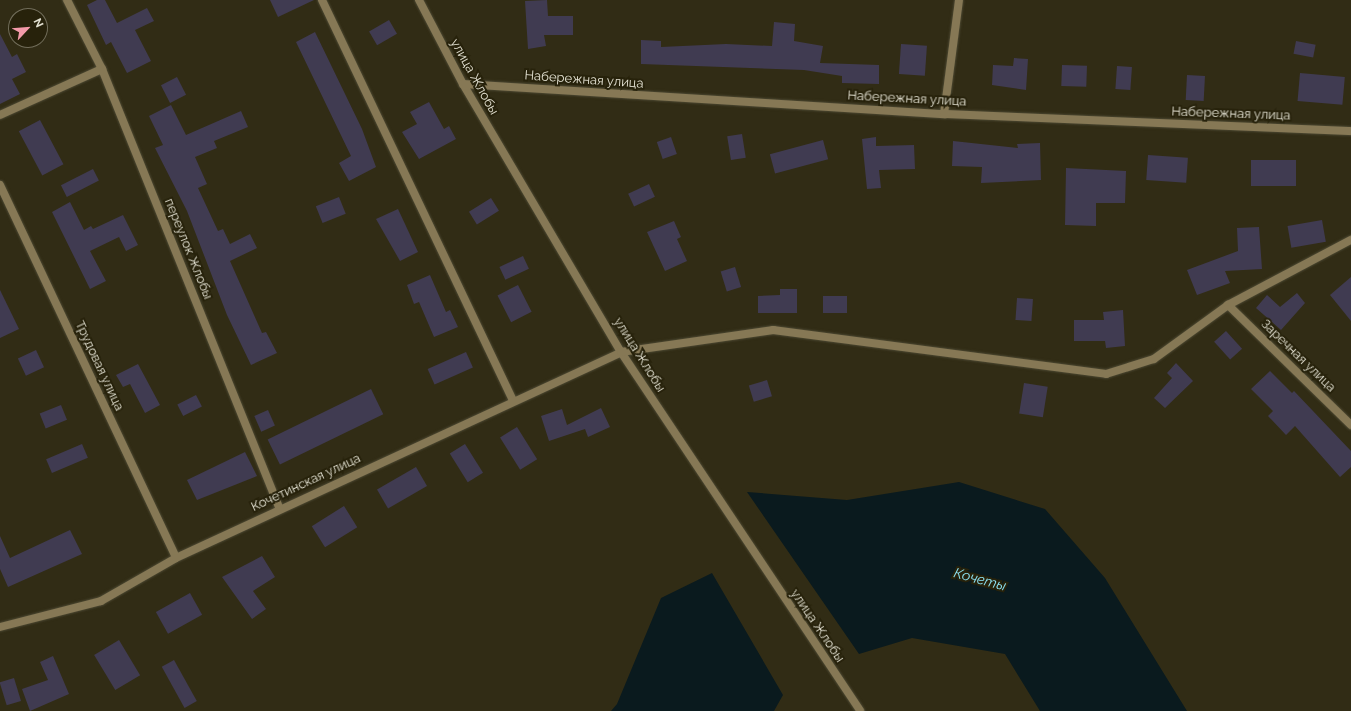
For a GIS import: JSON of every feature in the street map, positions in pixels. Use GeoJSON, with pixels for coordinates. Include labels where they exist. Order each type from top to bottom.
{"type":"FeatureCollection","features":[{"type":"Feature","properties":{"kind":"street","name":"переулок Жлобы"},"geometry":{"type":"LineString","coordinates":[[67,0],[102,70],[280,509]]}},
{"type":"Feature","properties":{"kind":"street"},"geometry":{"type":"LineString","coordinates":[[322,0],[512,399]]}},
{"type":"Feature","properties":{"kind":"street","name":"улица Жлобы"},"geometry":{"type":"LineString","coordinates":[[419,0],[463,84],[621,352],[860,711]]}},
{"type":"Feature","properties":{"kind":"street"},"geometry":{"type":"LineString","coordinates":[[944,114],[959,0]]}},
{"type":"Feature","properties":{"kind":"street"},"geometry":{"type":"LineString","coordinates":[[0,115],[102,70]]}},
{"type":"Feature","properties":{"kind":"street","name":"Набережная улица"},"geometry":{"type":"LineString","coordinates":[[463,84],[944,114],[1351,131]]}},
{"type":"Feature","properties":{"kind":"street","name":"Трудовая улица"},"geometry":{"type":"LineString","coordinates":[[0,185],[176,558]]}},
{"type":"Feature","properties":{"kind":"street"},"geometry":{"type":"LineString","coordinates":[[621,352],[774,330],[1106,374],[1154,359],[1228,306],[1351,240]]}},
{"type":"Feature","properties":{"kind":"street","name":"Заречная улица"},"geometry":{"type":"LineString","coordinates":[[1228,306],[1351,425]]}},
{"type":"Feature","properties":{"kind":"street","name":"Кочетинская улица"},"geometry":{"type":"LineString","coordinates":[[0,627],[101,601],[176,558],[512,399],[621,352]]}},
{"type":"Feature","properties":{"kind":"water","name":"Кочеты"},"geometry":{"type":"Polygon","coordinates":[[[959,482],[1045,509],[1105,578],[1187,711],[1040,711],[1005,654],[912,638],[859,654],[747,492],[847,500],[959,482]]]}},
{"type":"Feature","properties":{"kind":"water"},"geometry":{"type":"Polygon","coordinates":[[[712,573],[783,695],[774,711],[611,711],[617,704],[661,598],[712,573]]]}},
{"type":"Feature","properties":{"kind":"building"},"geometry":{"type":"Polygon","coordinates":[[[97,0],[105,0],[117,23],[147,8],[154,21],[135,30],[151,61],[127,73],[111,42],[106,45],[87,5],[97,0]]]}},
{"type":"Feature","properties":{"kind":"building"},"geometry":{"type":"Polygon","coordinates":[[[270,0],[314,0],[278,17],[270,0]]]}},
{"type":"Feature","properties":{"kind":"building"},"geometry":{"type":"Polygon","coordinates":[[[547,0],[548,16],[573,16],[573,35],[544,35],[546,46],[528,49],[525,1],[547,0]]]}},
{"type":"Feature","properties":{"kind":"building"},"geometry":{"type":"Polygon","coordinates":[[[389,20],[397,34],[377,45],[369,32],[389,20]]]}},
{"type":"Feature","properties":{"kind":"building"},"geometry":{"type":"Polygon","coordinates":[[[774,22],[795,24],[794,41],[823,46],[820,63],[879,65],[879,84],[842,83],[842,76],[804,70],[641,64],[641,40],[661,41],[661,47],[726,44],[772,46],[774,22]]]}},
{"type":"Feature","properties":{"kind":"building"},"geometry":{"type":"Polygon","coordinates":[[[315,32],[362,129],[376,167],[349,181],[339,163],[351,156],[296,42],[315,32]]]}},
{"type":"Feature","properties":{"kind":"building"},"geometry":{"type":"Polygon","coordinates":[[[0,34],[12,57],[17,54],[26,72],[12,79],[20,94],[0,104],[0,34]]]}},
{"type":"Feature","properties":{"kind":"building"},"geometry":{"type":"Polygon","coordinates":[[[1296,41],[1316,45],[1313,58],[1294,54],[1296,41]]]}},
{"type":"Feature","properties":{"kind":"building"},"geometry":{"type":"Polygon","coordinates":[[[901,44],[927,46],[925,76],[899,74],[901,44]]]}},
{"type":"Feature","properties":{"kind":"building"},"geometry":{"type":"Polygon","coordinates":[[[1014,58],[1028,59],[1026,90],[992,85],[993,65],[1013,66],[1014,58]]]}},
{"type":"Feature","properties":{"kind":"building"},"geometry":{"type":"Polygon","coordinates":[[[1062,65],[1087,66],[1086,87],[1061,86],[1062,65]]]}},
{"type":"Feature","properties":{"kind":"building"},"geometry":{"type":"Polygon","coordinates":[[[1117,66],[1132,67],[1130,90],[1115,89],[1117,66]]]}},
{"type":"Feature","properties":{"kind":"building"},"geometry":{"type":"Polygon","coordinates":[[[1300,73],[1345,77],[1342,105],[1298,101],[1300,73]]]}},
{"type":"Feature","properties":{"kind":"building"},"geometry":{"type":"Polygon","coordinates":[[[1187,75],[1205,76],[1204,101],[1186,100],[1187,75]]]}},
{"type":"Feature","properties":{"kind":"building"},"geometry":{"type":"Polygon","coordinates":[[[177,77],[186,95],[170,103],[161,85],[177,77]]]}},
{"type":"Feature","properties":{"kind":"building"},"geometry":{"type":"Polygon","coordinates":[[[429,102],[444,129],[449,126],[456,139],[419,159],[402,132],[417,124],[410,112],[429,102]]]}},
{"type":"Feature","properties":{"kind":"building"},"geometry":{"type":"Polygon","coordinates":[[[171,105],[186,135],[241,111],[248,127],[214,141],[217,148],[195,157],[207,184],[198,188],[218,231],[223,229],[230,244],[250,234],[257,248],[230,261],[262,333],[266,332],[277,353],[251,365],[227,315],[187,211],[155,148],[163,145],[149,116],[171,105]]]}},
{"type":"Feature","properties":{"kind":"building"},"geometry":{"type":"Polygon","coordinates":[[[40,120],[63,164],[42,175],[19,131],[40,120]]]}},
{"type":"Feature","properties":{"kind":"building"},"geometry":{"type":"Polygon","coordinates":[[[742,134],[746,158],[731,160],[727,136],[742,134]]]}},
{"type":"Feature","properties":{"kind":"building"},"geometry":{"type":"Polygon","coordinates":[[[671,137],[677,154],[663,159],[657,142],[671,137]]]}},
{"type":"Feature","properties":{"kind":"building"},"geometry":{"type":"Polygon","coordinates":[[[876,137],[876,146],[914,145],[915,169],[879,170],[881,188],[867,189],[862,139],[876,137]]]}},
{"type":"Feature","properties":{"kind":"building"},"geometry":{"type":"Polygon","coordinates":[[[823,140],[828,159],[775,174],[770,154],[823,140]]]}},
{"type":"Feature","properties":{"kind":"building"},"geometry":{"type":"Polygon","coordinates":[[[953,141],[1018,148],[1017,144],[1040,143],[1041,180],[981,183],[982,167],[952,166],[953,141]]]}},
{"type":"Feature","properties":{"kind":"building"},"geometry":{"type":"Polygon","coordinates":[[[1148,155],[1188,158],[1186,183],[1146,180],[1148,155]]]}},
{"type":"Feature","properties":{"kind":"building"},"geometry":{"type":"Polygon","coordinates":[[[1251,160],[1296,160],[1296,186],[1251,186],[1251,160]]]}},
{"type":"Feature","properties":{"kind":"building"},"geometry":{"type":"Polygon","coordinates":[[[1066,168],[1126,171],[1125,203],[1096,203],[1096,226],[1065,225],[1066,168]]]}},
{"type":"Feature","properties":{"kind":"building"},"geometry":{"type":"Polygon","coordinates":[[[93,169],[99,181],[67,197],[61,185],[93,169]]]}},
{"type":"Feature","properties":{"kind":"building"},"geometry":{"type":"Polygon","coordinates":[[[649,184],[655,197],[634,206],[628,194],[649,184]]]}},
{"type":"Feature","properties":{"kind":"building"},"geometry":{"type":"Polygon","coordinates":[[[339,197],[346,214],[323,223],[316,206],[339,197]]]}},
{"type":"Feature","properties":{"kind":"building"},"geometry":{"type":"Polygon","coordinates":[[[491,198],[499,211],[477,224],[469,212],[491,198]]]}},
{"type":"Feature","properties":{"kind":"building"},"geometry":{"type":"Polygon","coordinates":[[[70,202],[84,230],[91,226],[93,229],[123,215],[138,245],[126,251],[119,237],[90,251],[106,281],[90,289],[52,212],[70,202]]]}},
{"type":"Feature","properties":{"kind":"building"},"geometry":{"type":"Polygon","coordinates":[[[398,209],[418,252],[400,261],[376,219],[398,209]]]}},
{"type":"Feature","properties":{"kind":"building"},"geometry":{"type":"Polygon","coordinates":[[[1322,220],[1326,242],[1291,248],[1288,226],[1322,220]]]}},
{"type":"Feature","properties":{"kind":"building"},"geometry":{"type":"Polygon","coordinates":[[[674,221],[681,237],[677,239],[687,261],[665,271],[647,232],[674,221]]]}},
{"type":"Feature","properties":{"kind":"building"},"geometry":{"type":"Polygon","coordinates":[[[1259,227],[1262,269],[1225,271],[1230,283],[1197,295],[1187,270],[1238,251],[1237,228],[1259,227]]]}},
{"type":"Feature","properties":{"kind":"building"},"geometry":{"type":"Polygon","coordinates":[[[523,256],[529,269],[505,280],[499,267],[523,256]]]}},
{"type":"Feature","properties":{"kind":"building"},"geometry":{"type":"Polygon","coordinates":[[[735,267],[741,287],[727,291],[721,271],[735,267]]]}},
{"type":"Feature","properties":{"kind":"building"},"geometry":{"type":"Polygon","coordinates":[[[430,275],[446,312],[450,310],[458,327],[434,337],[419,302],[414,304],[407,285],[430,275]]]}},
{"type":"Feature","properties":{"kind":"building"},"geometry":{"type":"Polygon","coordinates":[[[1351,277],[1351,321],[1330,295],[1351,277]]]}},
{"type":"Feature","properties":{"kind":"building"},"geometry":{"type":"Polygon","coordinates":[[[518,285],[532,312],[511,322],[498,295],[518,285]]]}},
{"type":"Feature","properties":{"kind":"building"},"geometry":{"type":"Polygon","coordinates":[[[780,289],[797,289],[797,313],[758,313],[758,296],[780,295],[780,289]]]}},
{"type":"Feature","properties":{"kind":"building"},"geometry":{"type":"Polygon","coordinates":[[[0,290],[19,329],[0,338],[0,290]]]}},
{"type":"Feature","properties":{"kind":"building"},"geometry":{"type":"Polygon","coordinates":[[[1297,293],[1305,303],[1281,330],[1256,308],[1267,295],[1280,307],[1297,293]]]}},
{"type":"Feature","properties":{"kind":"building"},"geometry":{"type":"Polygon","coordinates":[[[823,296],[847,296],[847,313],[823,313],[823,296]]]}},
{"type":"Feature","properties":{"kind":"building"},"geometry":{"type":"Polygon","coordinates":[[[1017,298],[1033,299],[1031,321],[1015,320],[1017,298]]]}},
{"type":"Feature","properties":{"kind":"building"},"geometry":{"type":"Polygon","coordinates":[[[1123,310],[1125,346],[1106,348],[1105,341],[1074,341],[1074,320],[1104,320],[1103,312],[1123,310]]]}},
{"type":"Feature","properties":{"kind":"building"},"geometry":{"type":"Polygon","coordinates":[[[1226,331],[1242,349],[1230,360],[1214,342],[1226,331]]]}},
{"type":"Feature","properties":{"kind":"building"},"geometry":{"type":"Polygon","coordinates":[[[36,350],[44,367],[26,376],[18,358],[36,350]]]}},
{"type":"Feature","properties":{"kind":"building"},"geometry":{"type":"Polygon","coordinates":[[[466,352],[473,368],[435,385],[428,369],[466,352]]]}},
{"type":"Feature","properties":{"kind":"building"},"geometry":{"type":"Polygon","coordinates":[[[1176,363],[1193,381],[1165,408],[1154,398],[1172,378],[1167,373],[1176,363]]]}},
{"type":"Feature","properties":{"kind":"building"},"geometry":{"type":"Polygon","coordinates":[[[138,364],[160,405],[145,413],[130,384],[123,387],[116,375],[138,364]]]}},
{"type":"Feature","properties":{"kind":"building"},"geometry":{"type":"Polygon","coordinates":[[[1270,371],[1292,393],[1294,391],[1351,451],[1351,467],[1340,477],[1295,426],[1286,435],[1268,416],[1273,411],[1251,389],[1270,371]]]}},
{"type":"Feature","properties":{"kind":"building"},"geometry":{"type":"Polygon","coordinates":[[[767,380],[772,396],[754,402],[749,386],[767,380]]]}},
{"type":"Feature","properties":{"kind":"building"},"geometry":{"type":"Polygon","coordinates":[[[1024,383],[1048,387],[1043,417],[1019,414],[1024,383]]]}},
{"type":"Feature","properties":{"kind":"building"},"geometry":{"type":"Polygon","coordinates":[[[371,389],[383,414],[280,465],[268,439],[371,389]]]}},
{"type":"Feature","properties":{"kind":"building"},"geometry":{"type":"Polygon","coordinates":[[[196,395],[202,407],[183,416],[177,405],[196,395]]]}},
{"type":"Feature","properties":{"kind":"building"},"geometry":{"type":"Polygon","coordinates":[[[61,405],[67,420],[46,428],[40,414],[61,405]]]}},
{"type":"Feature","properties":{"kind":"building"},"geometry":{"type":"Polygon","coordinates":[[[601,408],[610,427],[588,437],[585,429],[549,441],[541,416],[562,409],[567,425],[601,408]]]}},
{"type":"Feature","properties":{"kind":"building"},"geometry":{"type":"Polygon","coordinates":[[[268,410],[275,426],[261,432],[254,416],[268,410]]]}},
{"type":"Feature","properties":{"kind":"building"},"geometry":{"type":"Polygon","coordinates":[[[517,427],[537,459],[520,470],[500,438],[517,427]]]}},
{"type":"Feature","properties":{"kind":"building"},"geometry":{"type":"Polygon","coordinates":[[[82,444],[88,458],[52,473],[46,459],[82,444]]]}},
{"type":"Feature","properties":{"kind":"building"},"geometry":{"type":"Polygon","coordinates":[[[465,444],[483,473],[468,482],[450,454],[465,444]]]}},
{"type":"Feature","properties":{"kind":"building"},"geometry":{"type":"Polygon","coordinates":[[[245,452],[257,476],[197,500],[187,480],[245,452]]]}},
{"type":"Feature","properties":{"kind":"building"},"geometry":{"type":"Polygon","coordinates":[[[416,467],[427,486],[388,509],[377,490],[416,467]]]}},
{"type":"Feature","properties":{"kind":"building"},"geometry":{"type":"Polygon","coordinates":[[[344,506],[357,527],[325,547],[312,526],[344,506]]]}},
{"type":"Feature","properties":{"kind":"building"},"geometry":{"type":"Polygon","coordinates":[[[70,530],[82,554],[8,587],[0,569],[0,536],[10,558],[70,530]]]}},
{"type":"Feature","properties":{"kind":"building"},"geometry":{"type":"Polygon","coordinates":[[[262,556],[275,577],[253,591],[266,609],[252,619],[222,577],[262,556]]]}},
{"type":"Feature","properties":{"kind":"building"},"geometry":{"type":"Polygon","coordinates":[[[190,593],[202,615],[168,634],[156,612],[190,593]]]}},
{"type":"Feature","properties":{"kind":"building"},"geometry":{"type":"Polygon","coordinates":[[[119,640],[140,675],[115,690],[94,655],[119,640]]]}},
{"type":"Feature","properties":{"kind":"building"},"geometry":{"type":"Polygon","coordinates":[[[53,656],[69,694],[30,711],[22,689],[48,680],[40,662],[53,656]]]}},
{"type":"Feature","properties":{"kind":"building"},"geometry":{"type":"Polygon","coordinates":[[[174,660],[197,701],[185,708],[162,667],[174,660]]]}},
{"type":"Feature","properties":{"kind":"building"},"geometry":{"type":"Polygon","coordinates":[[[14,678],[21,701],[7,705],[0,682],[14,678]]]}}]}
